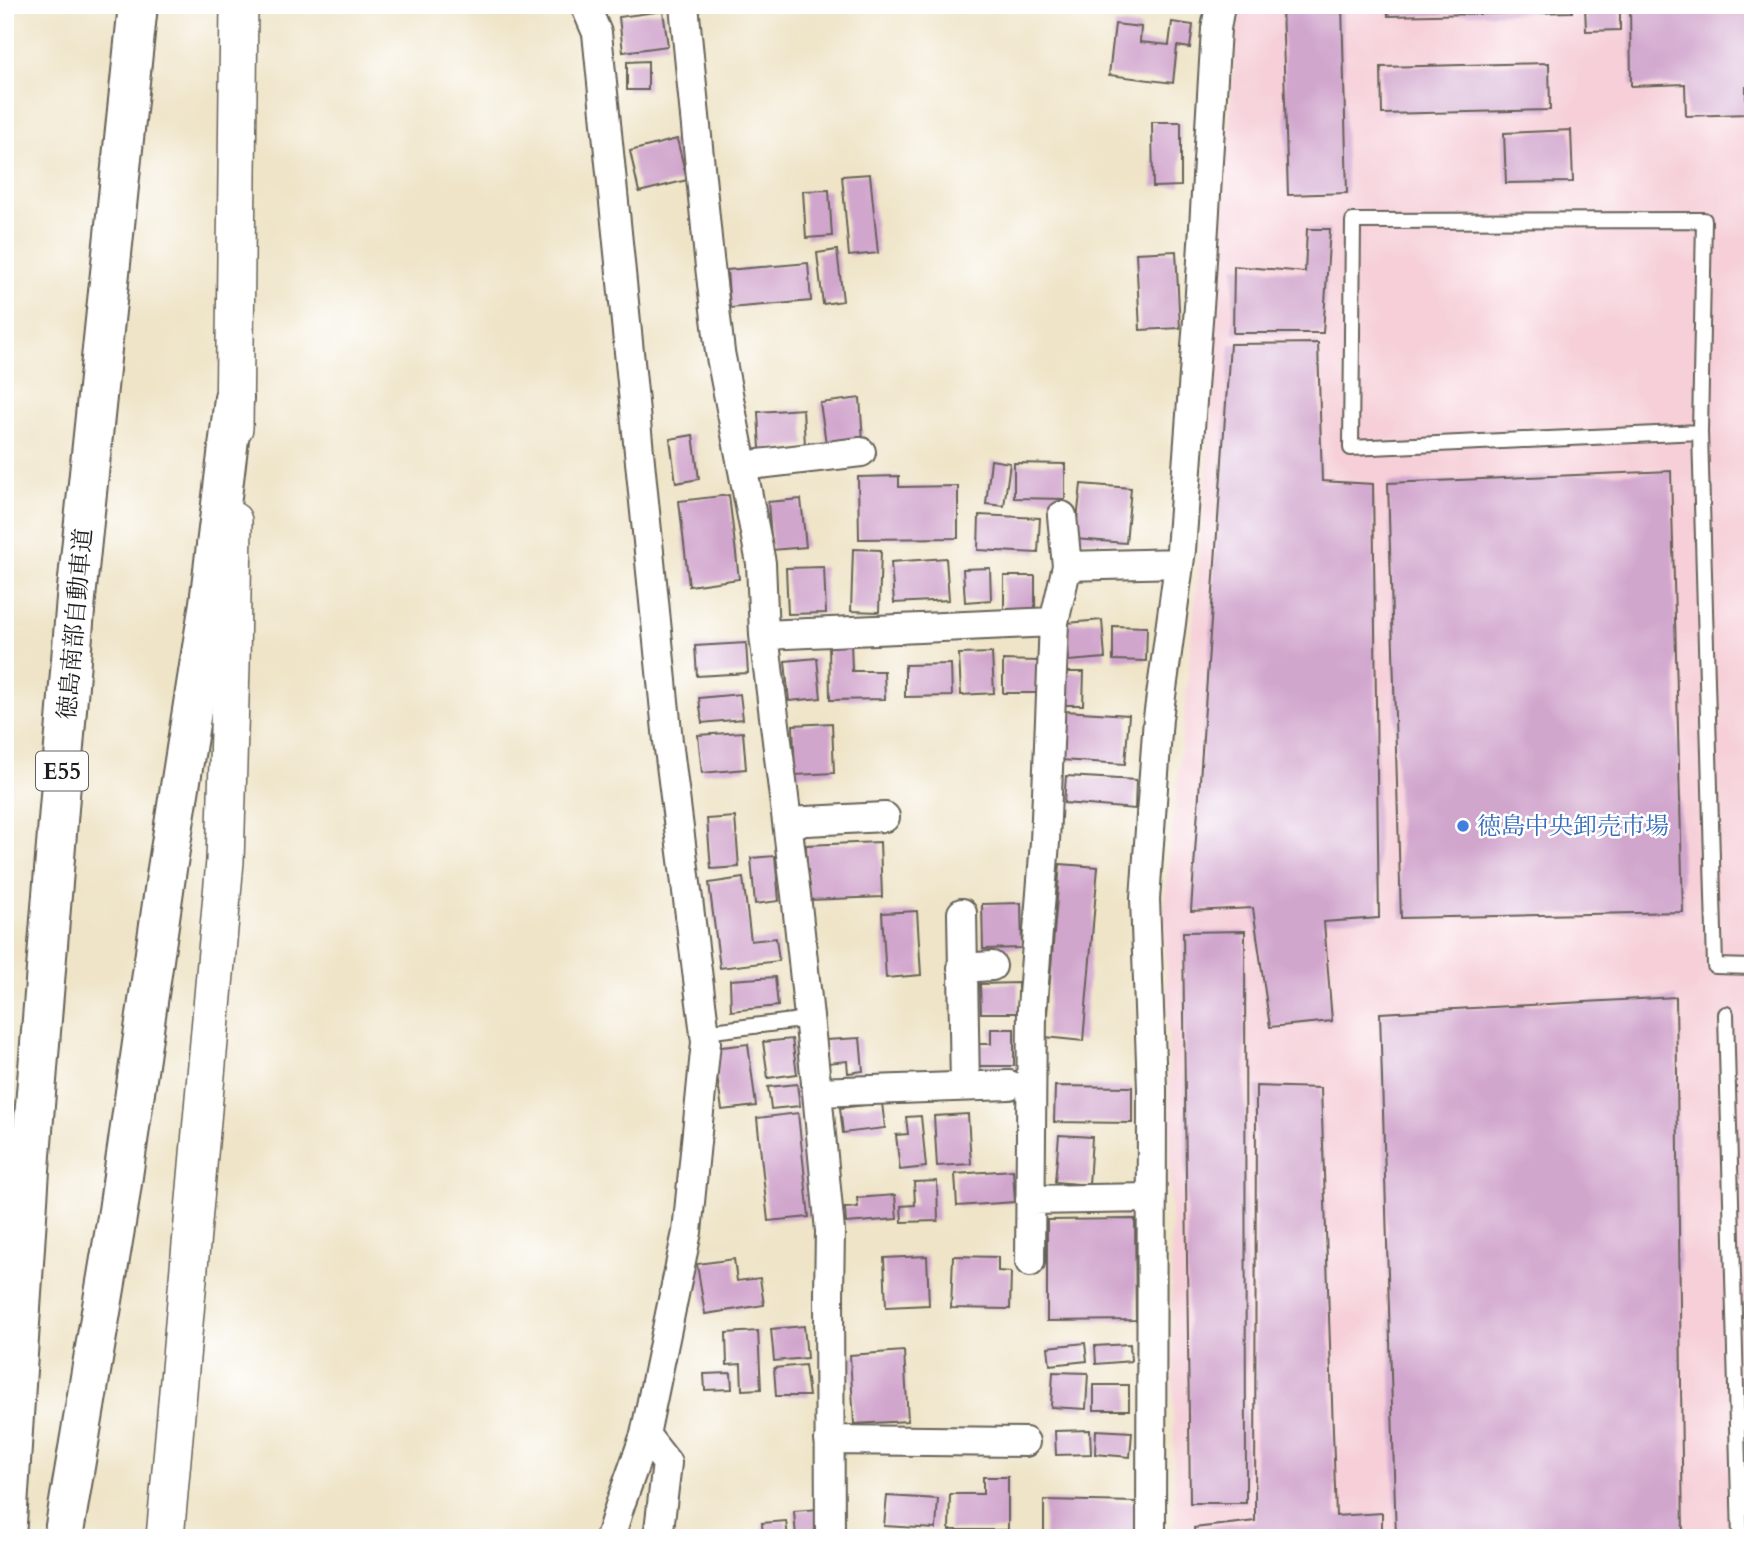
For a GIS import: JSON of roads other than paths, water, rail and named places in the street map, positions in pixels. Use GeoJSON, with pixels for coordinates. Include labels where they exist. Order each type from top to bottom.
{"type":"FeatureCollection","features":[{"type":"Feature","properties":{"kind":"highway","name":"徳島南部自動車道"},"geometry":{"type":"LineString","coordinates":[[6,1538],[31,1155],[76,598],[138,5]]}},
{"type":"Feature","properties":{"kind":"highway"},"geometry":{"type":"LineString","coordinates":[[63,1538],[118,1210],[209,603],[234,398]]}},
{"type":"Feature","properties":{"kind":"street"},"geometry":{"type":"LineString","coordinates":[[165,1538],[225,861],[231,666],[239,5]]}},
{"type":"Feature","properties":{"kind":"street"},"geometry":{"type":"LineString","coordinates":[[684,5],[720,352],[761,563],[764,635],[817,1092],[830,1231],[830,1538]]}},
{"type":"Feature","properties":{"kind":"street"},"geometry":{"type":"LineString","coordinates":[[1151,1538],[1152,1089],[1145,899],[1158,718],[1179,563],[1200,293],[1216,29],[1220,5]]}},
{"type":"Feature","properties":{"kind":"street"},"geometry":{"type":"LineString","coordinates":[[587,7],[597,33],[668,741],[706,1042],[687,1232],[645,1435],[610,1538]]}},
{"type":"Feature","properties":{"kind":"street"},"geometry":{"type":"LineString","coordinates":[[742,466],[861,452]]}},
{"type":"Feature","properties":{"kind":"street"},"geometry":{"type":"LineString","coordinates":[[1030,1262],[1032,1008],[1045,842],[1054,622],[1067,566],[1062,516]]}},
{"type":"Feature","properties":{"kind":"street"},"geometry":{"type":"LineString","coordinates":[[1067,566],[1179,563]]}},
{"type":"Feature","properties":{"kind":"street"},"geometry":{"type":"LineString","coordinates":[[764,635],[1054,622]]}},
{"type":"Feature","properties":{"kind":"street"},"geometry":{"type":"LineString","coordinates":[[787,822],[885,817]]}},
{"type":"Feature","properties":{"kind":"street"},"geometry":{"type":"LineString","coordinates":[[962,913],[965,1086]]}},
{"type":"Feature","properties":{"kind":"street"},"geometry":{"type":"LineString","coordinates":[[962,968],[992,966]]}},
{"type":"Feature","properties":{"kind":"street"},"geometry":{"type":"LineString","coordinates":[[817,1092],[1009,1085]]}},
{"type":"Feature","properties":{"kind":"street"},"geometry":{"type":"LineString","coordinates":[[1030,1200],[1151,1198]]}},
{"type":"Feature","properties":{"kind":"street"},"geometry":{"type":"LineString","coordinates":[[645,1435],[667,1463],[658,1538]]}},
{"type":"Feature","properties":{"kind":"street"},"geometry":{"type":"LineString","coordinates":[[829,1440],[1025,1442]]}},
{"type":"Feature","properties":{"kind":"lane"},"geometry":{"type":"LineString","coordinates":[[1700,432],[1351,448],[1353,221],[1704,220],[1700,432],[1715,965],[1753,967]]}},
{"type":"Feature","properties":{"kind":"lane"},"geometry":{"type":"LineString","coordinates":[[1727,1014],[1740,1538]]}},
{"type":"Feature","properties":{"kind":"lane"},"geometry":{"type":"LineString","coordinates":[[705,1032],[809,1019]]}},
{"type":"Feature","properties":{"kind":"place","name":"徳島中央卸売市場"},"geometry":{"type":"Point","coordinates":[1463,826]}}]}
